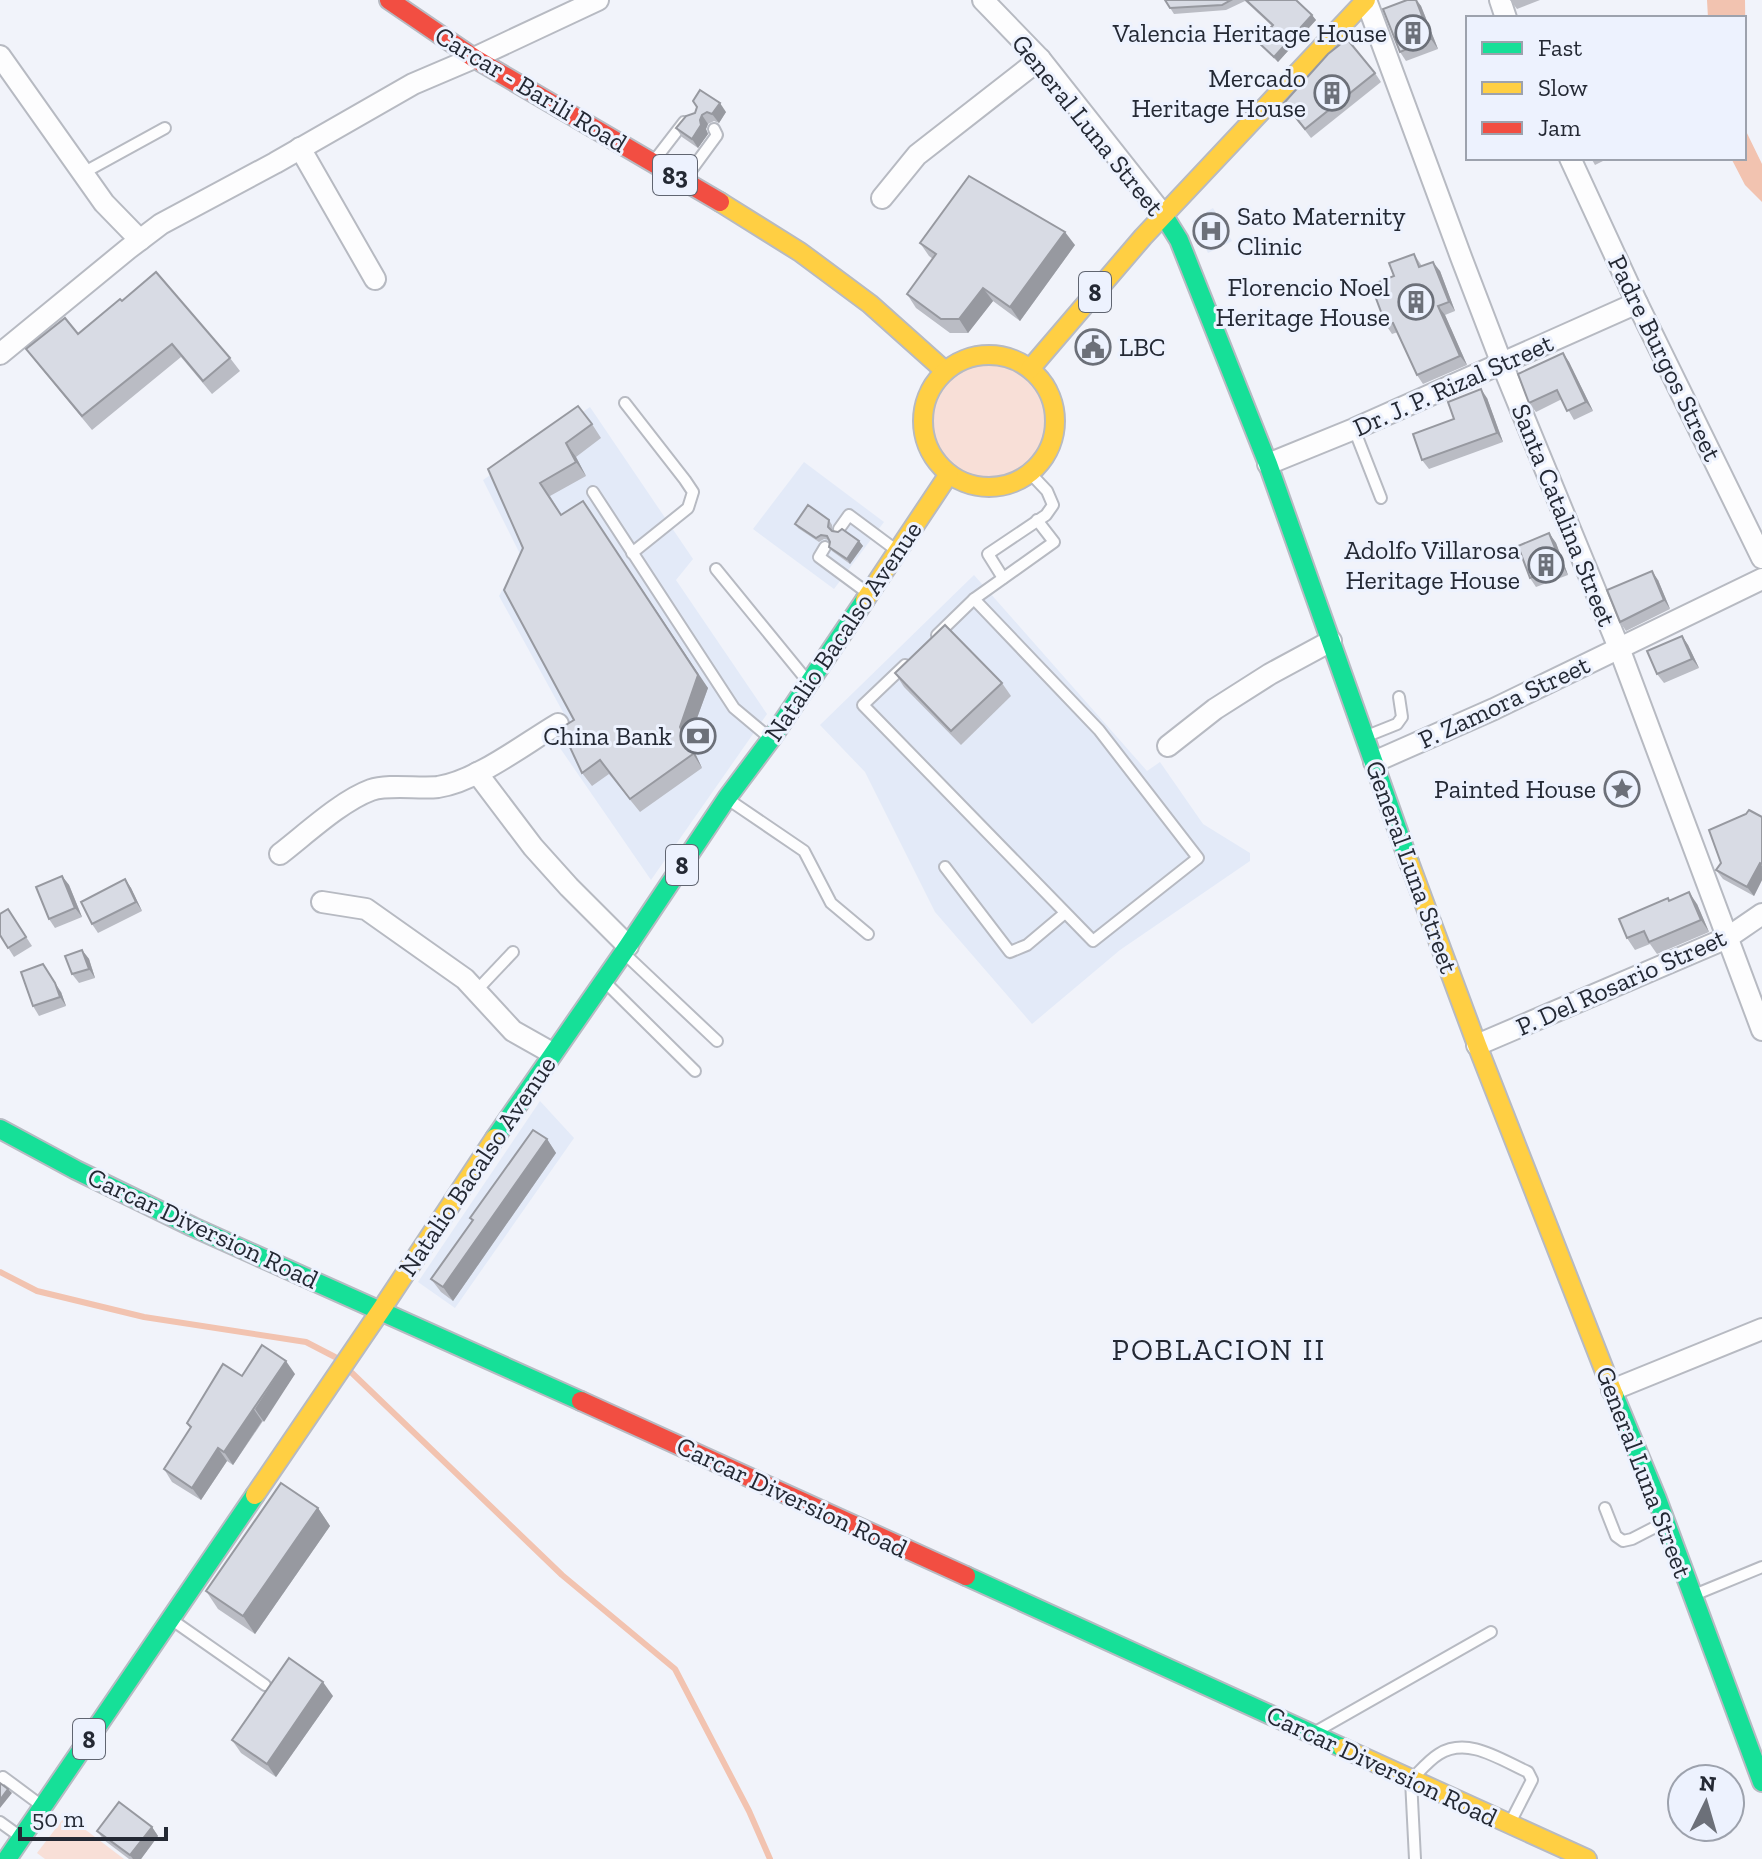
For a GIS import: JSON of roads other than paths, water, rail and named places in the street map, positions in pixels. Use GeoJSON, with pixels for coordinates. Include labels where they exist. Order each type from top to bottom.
{"type":"FeatureCollection","features":[{"type":"Feature","properties":{"kind":"main road","name":"Carcar - Barili Road"},"geometry":{"type":"LineString","coordinates":[[389,0],[474,58],[800,252],[870,304],[945,371]]}},
{"type":"Feature","properties":{"kind":"main road","name":"8"},"geometry":{"type":"LineString","coordinates":[[1030,369],[1164,216],[1366,0]]}},
{"type":"Feature","properties":{"kind":"main road","name":"General Luna Street"},"geometry":{"type":"LineString","coordinates":[[1164,216],[1179,240],[1268,464],[1477,1045],[1657,1499],[1762,1782]]}},
{"type":"Feature","properties":{"kind":"main road"},"geometry":{"type":"LineString","coordinates":[[987,355],[1010,359],[1030,369],[1051,396],[1055,413],[1051,446],[1042,461],[1030,473],[1007,484],[981,487],[964,483],[949,474],[935,460],[926,443],[922,424],[924,404],[932,386],[945,371],[965,359],[987,355]]}},
{"type":"Feature","properties":{"kind":"main road","name":"Natalio Bacalso Avenue"},"geometry":{"type":"LineString","coordinates":[[7,1859],[552,1053],[771,739],[949,474]]}},
{"type":"Feature","properties":{"kind":"main road","name":"Carcar Diversion Road"},"geometry":{"type":"LineString","coordinates":[[0,1129],[193,1227],[1587,1859]]}},
{"type":"Feature","properties":{"kind":"street"},"geometry":{"type":"LineString","coordinates":[[0,354],[161,224],[413,84],[598,0]]}},
{"type":"Feature","properties":{"kind":"street","name":"General Luna Street"},"geometry":{"type":"LineString","coordinates":[[983,0],[1040,59],[1164,216]]}},
{"type":"Feature","properties":{"kind":"street","name":"Santa Catalina Street"},"geometry":{"type":"LineString","coordinates":[[1366,0],[1502,364],[1619,648],[1762,1030]]}},
{"type":"Feature","properties":{"kind":"street"},"geometry":{"type":"LineString","coordinates":[[0,56],[104,203],[140,240]]}},
{"type":"Feature","properties":{"kind":"street"},"geometry":{"type":"LineString","coordinates":[[882,198],[917,155],[1040,59]]}},
{"type":"Feature","properties":{"kind":"street"},"geometry":{"type":"LineString","coordinates":[[300,148],[375,279]]}},
{"type":"Feature","properties":{"kind":"street","name":"Padre Burgos Street"},"geometry":{"type":"LineString","coordinates":[[1571,160],[1762,558]]}},
{"type":"Feature","properties":{"kind":"street","name":"Dr. J. P. Rizal Street"},"geometry":{"type":"LineString","coordinates":[[1268,464],[1637,303]]}},
{"type":"Feature","properties":{"kind":"street","name":"P. Zamora Street"},"geometry":{"type":"LineString","coordinates":[[1374,762],[1494,709],[1762,579]]}},
{"type":"Feature","properties":{"kind":"street"},"geometry":{"type":"LineString","coordinates":[[1168,746],[1215,709],[1331,641]]}},
{"type":"Feature","properties":{"kind":"street"},"geometry":{"type":"LineString","coordinates":[[280,854],[346,804],[373,789],[439,786],[477,773],[558,724]]}},
{"type":"Feature","properties":{"kind":"street"},"geometry":{"type":"LineString","coordinates":[[477,773],[542,857],[625,950]]}},
{"type":"Feature","properties":{"kind":"street"},"geometry":{"type":"LineString","coordinates":[[322,902],[366,909],[465,979],[513,1031],[552,1053]]}},
{"type":"Feature","properties":{"kind":"street","name":"P. Del Rosario Street"},"geometry":{"type":"LineString","coordinates":[[1477,1045],[1727,938],[1762,914]]}},
{"type":"Feature","properties":{"kind":"street"},"geometry":{"type":"LineString","coordinates":[[1612,1390],[1762,1329]]}},
{"type":"Feature","properties":{"kind":"lane"},"geometry":{"type":"LineString","coordinates":[[653,163],[688,117],[693,115]]}},
{"type":"Feature","properties":{"kind":"lane"},"geometry":{"type":"LineString","coordinates":[[83,173],[165,128]]}},
{"type":"Feature","properties":{"kind":"lane"},"geometry":{"type":"LineString","coordinates":[[684,181],[717,135],[714,129]]}},
{"type":"Feature","properties":{"kind":"lane"},"geometry":{"type":"LineString","coordinates":[[625,403],[693,492],[688,508],[632,553]]}},
{"type":"Feature","properties":{"kind":"lane"},"geometry":{"type":"LineString","coordinates":[[1354,429],[1381,498]]}},
{"type":"Feature","properties":{"kind":"lane"},"geometry":{"type":"LineString","coordinates":[[1003,578],[988,554],[1046,515],[1053,505],[1047,491],[1030,473]]}},
{"type":"Feature","properties":{"kind":"lane"},"geometry":{"type":"LineString","coordinates":[[593,492],[734,708],[771,739]]}},
{"type":"Feature","properties":{"kind":"lane"},"geometry":{"type":"LineString","coordinates":[[839,529],[849,515],[897,551]]}},
{"type":"Feature","properties":{"kind":"lane"},"geometry":{"type":"LineString","coordinates":[[930,642],[974,599],[1054,542],[1037,520]]}},
{"type":"Feature","properties":{"kind":"lane"},"geometry":{"type":"LineString","coordinates":[[825,547],[819,557],[868,593]]}},
{"type":"Feature","properties":{"kind":"lane"},"geometry":{"type":"LineString","coordinates":[[716,569],[808,683]]}},
{"type":"Feature","properties":{"kind":"lane"},"geometry":{"type":"LineString","coordinates":[[919,652],[863,705],[1093,941],[1198,858],[1099,730],[974,599]]}},
{"type":"Feature","properties":{"kind":"lane"},"geometry":{"type":"LineString","coordinates":[[1365,737],[1397,724],[1402,717],[1399,697]]}},
{"type":"Feature","properties":{"kind":"lane"},"geometry":{"type":"LineString","coordinates":[[727,798],[804,851],[831,903],[868,934]]}},
{"type":"Feature","properties":{"kind":"lane"},"geometry":{"type":"LineString","coordinates":[[945,867],[1010,952],[1027,945],[1065,913]]}},
{"type":"Feature","properties":{"kind":"lane"},"geometry":{"type":"LineString","coordinates":[[625,950],[717,1041]]}},
{"type":"Feature","properties":{"kind":"lane"},"geometry":{"type":"LineString","coordinates":[[477,990],[513,952]]}},
{"type":"Feature","properties":{"kind":"lane"},"geometry":{"type":"LineString","coordinates":[[604,981],[695,1071]]}},
{"type":"Feature","properties":{"kind":"lane"},"geometry":{"type":"LineString","coordinates":[[1605,1508],[1616,1536],[1623,1541],[1665,1522]]}},
{"type":"Feature","properties":{"kind":"lane"},"geometry":{"type":"LineString","coordinates":[[1692,1596],[1762,1567]]}},
{"type":"Feature","properties":{"kind":"lane"},"geometry":{"type":"LineString","coordinates":[[170,1619],[265,1685]]}},
{"type":"Feature","properties":{"kind":"lane"},"geometry":{"type":"LineString","coordinates":[[1312,1734],[1491,1632]]}},
{"type":"Feature","properties":{"kind":"lane"},"geometry":{"type":"LineString","coordinates":[[1415,1859],[1411,1780],[1439,1754],[1459,1746],[1473,1748],[1528,1772],[1532,1780],[1509,1824]]}},
{"type":"Feature","properties":{"kind":"lane"},"geometry":{"type":"LineString","coordinates":[[0,1781],[3,1777],[43,1806]]}},
{"type":"Feature","properties":{"kind":"lane"},"geometry":{"type":"LineString","coordinates":[[0,1822],[21,1838]]}},
{"type":"Feature","properties":{"kind":"waterway"},"geometry":{"type":"LineString","coordinates":[[0,1272],[37,1291],[144,1317],[306,1342],[335,1357]]}},
{"type":"Feature","properties":{"kind":"waterway"},"geometry":{"type":"LineString","coordinates":[[352,1373],[562,1575],[675,1669],[749,1811],[770,1859]]}},
{"type":"Feature","properties":{"kind":"place","name":"Valencia Heritage House"},"geometry":{"type":"Point","coordinates":[1413,33]}},
{"type":"Feature","properties":{"kind":"place","name":"Mercado Heritage House"},"geometry":{"type":"Point","coordinates":[1332,93]}},
{"type":"Feature","properties":{"kind":"place","name":"Sato Maternity Clinic"},"geometry":{"type":"Point","coordinates":[1211,231]}},
{"type":"Feature","properties":{"kind":"place","name":"Florencio Noel Heritage House"},"geometry":{"type":"Point","coordinates":[1416,302]}},
{"type":"Feature","properties":{"kind":"place","name":"LBC"},"geometry":{"type":"Point","coordinates":[1093,347]}},
{"type":"Feature","properties":{"kind":"place","name":"Adolfo Villarosa Heritage House"},"geometry":{"type":"Point","coordinates":[1546,565]}},
{"type":"Feature","properties":{"kind":"place","name":"China Bank"},"geometry":{"type":"Point","coordinates":[698,736]}},
{"type":"Feature","properties":{"kind":"place","name":"Painted House"},"geometry":{"type":"Point","coordinates":[1622,789]}},
{"type":"Feature","properties":{"kind":"district","name":"POBLACION II"},"geometry":{"type":"Point","coordinates":[1219,1350]}}]}
